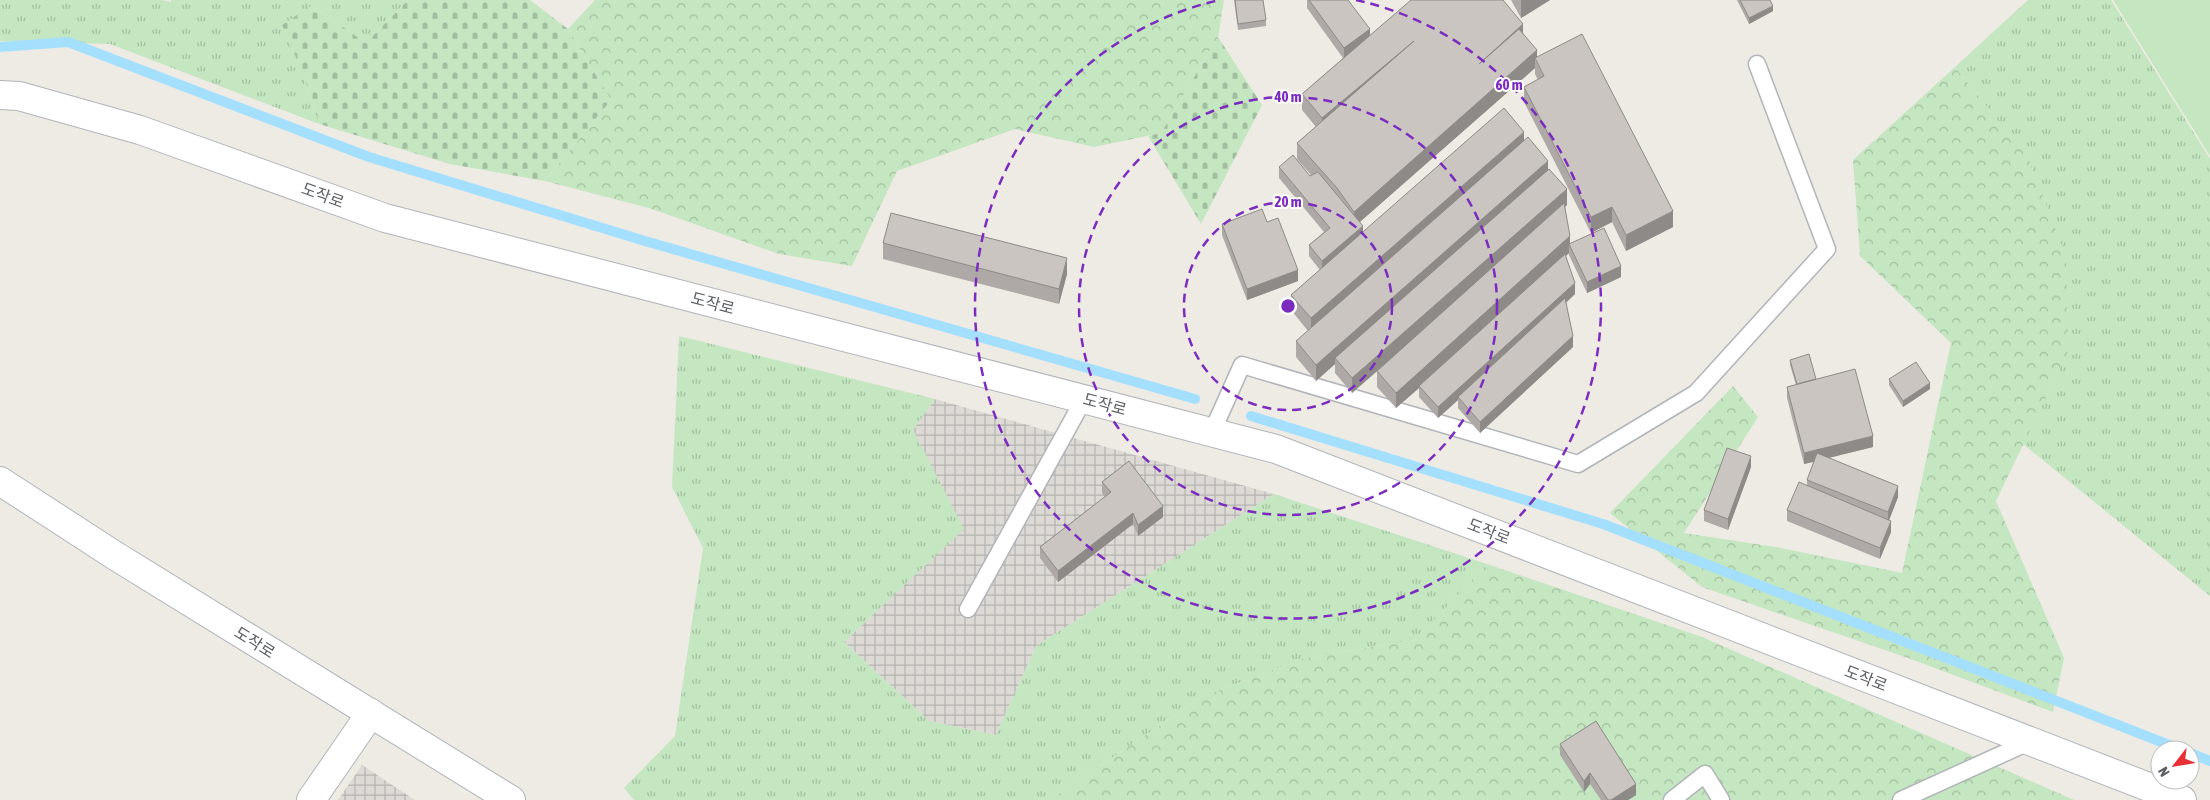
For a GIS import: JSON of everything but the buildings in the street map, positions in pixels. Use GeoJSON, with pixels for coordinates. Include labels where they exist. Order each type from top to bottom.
{"type":"FeatureCollection","features":[{"type":"Feature","properties":{"kind":"street","name":"도작로"},"geometry":{"type":"LineString","coordinates":[[0,95],[19,96],[140,130],[385,218],[1276,449],[2182,800]]}},
{"type":"Feature","properties":{"kind":"street","name":"도작로"},"geometry":{"type":"LineString","coordinates":[[0,481],[114,555],[511,800]]}},
{"type":"Feature","properties":{"kind":"street"},"geometry":{"type":"LineString","coordinates":[[311,800],[371,713]]}},
{"type":"Feature","properties":{"kind":"lane"},"geometry":{"type":"LineString","coordinates":[[1212,432],[1242,365],[1578,464],[1696,392],[1827,249],[1757,64]]}},
{"type":"Feature","properties":{"kind":"lane"},"geometry":{"type":"LineString","coordinates":[[968,609],[1084,399]]}},
{"type":"Feature","properties":{"kind":"lane"},"geometry":{"type":"LineString","coordinates":[[1902,800],[2030,741]]}},
{"type":"Feature","properties":{"kind":"lane"},"geometry":{"type":"LineString","coordinates":[[1672,800],[1705,774],[1721,800]]}},
{"type":"Feature","properties":{"kind":"shaded area"},"geometry":{"type":"Polygon","coordinates":[[[935,399],[1274,494],[1036,646],[996,735],[929,721],[844,642],[963,529],[913,430],[935,399]]]}},
{"type":"Feature","properties":{"kind":"shaded area"},"geometry":{"type":"Polygon","coordinates":[[[362,765],[415,800],[338,800],[362,765]]]}},
{"type":"Feature","properties":{"kind":"green space"},"geometry":{"type":"Polygon","coordinates":[[[0,0],[162,0],[171,2],[171,0],[408,0],[366,43],[312,5],[304,76],[319,124],[110,44],[0,41],[0,0]]]}},
{"type":"Feature","properties":{"kind":"green space"},"geometry":{"type":"Polygon","coordinates":[[[408,0],[530,0],[568,29],[611,100],[545,181],[450,164],[319,124],[304,76],[282,25],[312,5],[366,43],[408,0]]]}},
{"type":"Feature","properties":{"kind":"green space"},"geometry":{"type":"Polygon","coordinates":[[[595,0],[1224,0],[1218,37],[1161,133],[1094,147],[1015,129],[897,171],[852,266],[779,254],[649,208],[545,181],[611,100],[568,29],[595,0]]]}},
{"type":"Feature","properties":{"kind":"green space"},"geometry":{"type":"Polygon","coordinates":[[[2028,0],[2111,0],[2210,159],[2210,596],[2023,444],[2068,352],[2028,158],[1955,67],[2028,0]]]}},
{"type":"Feature","properties":{"kind":"green space"},"geometry":{"type":"Polygon","coordinates":[[[2113,0],[2210,0],[2210,156],[2113,0]]]}},
{"type":"Feature","properties":{"kind":"green space"},"geometry":{"type":"Polygon","coordinates":[[[1218,37],[1262,105],[1201,224],[1148,136],[1161,133],[1218,37]]]}},
{"type":"Feature","properties":{"kind":"green space"},"geometry":{"type":"Polygon","coordinates":[[[1955,67],[2028,158],[2066,256],[2068,352],[1996,501],[2064,658],[2053,712],[1908,658],[1702,587],[1610,513],[1733,386],[1758,417],[1684,533],[1781,548],[1902,573],[1951,343],[1860,256],[1853,160],[1955,67]]]}},
{"type":"Feature","properties":{"kind":"green space"},"geometry":{"type":"Polygon","coordinates":[[[679,336],[935,399],[913,430],[964,529],[844,642],[929,721],[996,735],[1036,646],[1274,494],[1487,564],[1415,640],[1305,658],[1202,697],[1050,800],[634,800],[624,788],[675,736],[703,548],[672,487],[679,336]]]}},
{"type":"Feature","properties":{"kind":"green space"},"geometry":{"type":"Polygon","coordinates":[[[1487,564],[1702,637],[2074,800],[1050,800],[1202,697],[1305,658],[1415,640],[1487,564]]]}},
{"type":"Feature","properties":{"kind":"waterway"},"geometry":{"type":"LineString","coordinates":[[0,47],[68,42],[369,157],[645,241],[1195,399]]}},
{"type":"Feature","properties":{"kind":"waterway"},"geometry":{"type":"LineString","coordinates":[[1251,416],[1603,524],[2156,740]]}},
{"type":"Feature","properties":{"kind":"waterway"},"geometry":{"type":"LineString","coordinates":[[2200,757],[2210,761]]}}]}
